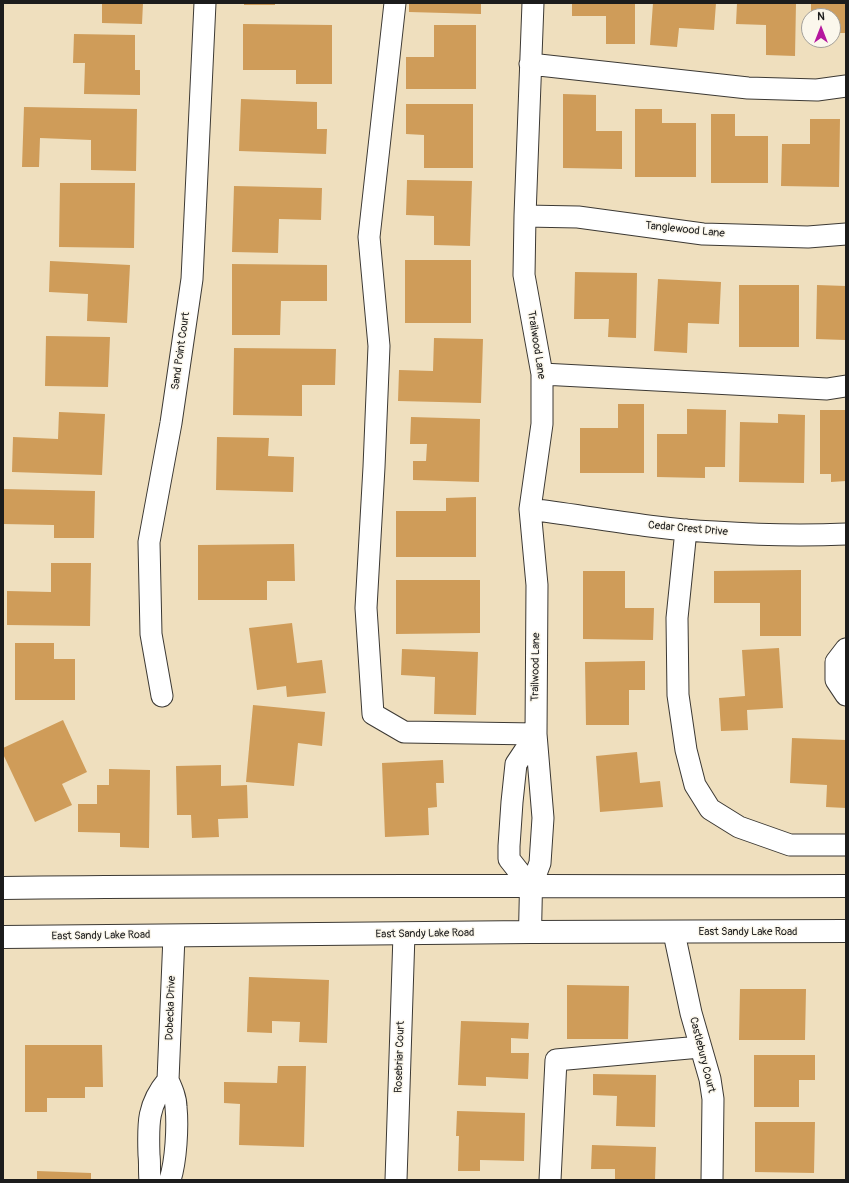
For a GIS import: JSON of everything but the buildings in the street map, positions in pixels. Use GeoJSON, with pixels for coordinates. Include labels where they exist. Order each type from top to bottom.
{"type":"FeatureCollection","features":[{"type":"Feature","properties":{"kind":"main road"},"geometry":{"type":"LineString","coordinates":[[3,888],[176,885],[531,887],[846,886]]}},
{"type":"Feature","properties":{"kind":"main road"},"geometry":{"type":"LineString","coordinates":[[530,932],[531,887]]}},
{"type":"Feature","properties":{"kind":"main road","name":"East Sandy Lake Road"},"geometry":{"type":"LineString","coordinates":[[3,937],[530,932],[674,933],[846,931]]}},
{"type":"Feature","properties":{"kind":"street","name":"Sand Point Court"},"geometry":{"type":"LineString","coordinates":[[162,696],[151,634],[149,542],[171,423],[192,279],[205,3]]}},
{"type":"Feature","properties":{"kind":"street"},"geometry":{"type":"LineString","coordinates":[[395,3],[369,237],[379,346],[366,608],[373,714],[404,732],[536,734]]}},
{"type":"Feature","properties":{"kind":"street","name":"Trailwood Lane"},"geometry":{"type":"LineString","coordinates":[[531,887],[540,863],[543,818],[536,734],[537,585],[530,509],[542,424],[542,374],[524,275],[533,3]]}},
{"type":"Feature","properties":{"kind":"street"},"geometry":{"type":"LineString","coordinates":[[530,64],[748,88],[817,90],[846,86]]}},
{"type":"Feature","properties":{"kind":"street","name":"Tanglewood Lane"},"geometry":{"type":"LineString","coordinates":[[525,216],[578,217],[703,234],[808,237],[846,234]]}},
{"type":"Feature","properties":{"kind":"street"},"geometry":{"type":"LineString","coordinates":[[542,374],[827,389],[846,386]]}},
{"type":"Feature","properties":{"kind":"street","name":"Cedar Crest Drive"},"geometry":{"type":"LineString","coordinates":[[530,509],[686,530],[800,536],[846,534]]}},
{"type":"Feature","properties":{"kind":"street"},"geometry":{"type":"LineString","coordinates":[[686,530],[677,618],[678,695],[686,750],[695,785],[710,809],[739,827],[790,845],[846,846]]}},
{"type":"Feature","properties":{"kind":"street"},"geometry":{"type":"LineString","coordinates":[[846,649],[836,662],[836,680],[846,695]]}},
{"type":"Feature","properties":{"kind":"street"},"geometry":{"type":"LineString","coordinates":[[531,887],[509,859],[508,846],[516,764],[536,734]]}},
{"type":"Feature","properties":{"kind":"street","name":"Castlebury Court"},"geometry":{"type":"LineString","coordinates":[[674,933],[691,1013],[710,1079],[713,1099],[712,1180]]}},
{"type":"Feature","properties":{"kind":"street","name":"Rosebriar Court"},"geometry":{"type":"LineString","coordinates":[[396,1180],[404,934]]}},
{"type":"Feature","properties":{"kind":"street","name":"Dobecka Drive"},"geometry":{"type":"LineString","coordinates":[[170,1180],[176,1149],[176,1108],[174,1093],[168,1080],[174,936]]}},
{"type":"Feature","properties":{"kind":"street"},"geometry":{"type":"LineString","coordinates":[[550,1180],[556,1060],[700,1047]]}},
{"type":"Feature","properties":{"kind":"street"},"geometry":{"type":"LineString","coordinates":[[150,1180],[148,1135],[149,1120],[152,1104],[159,1091],[168,1080]]}}]}
